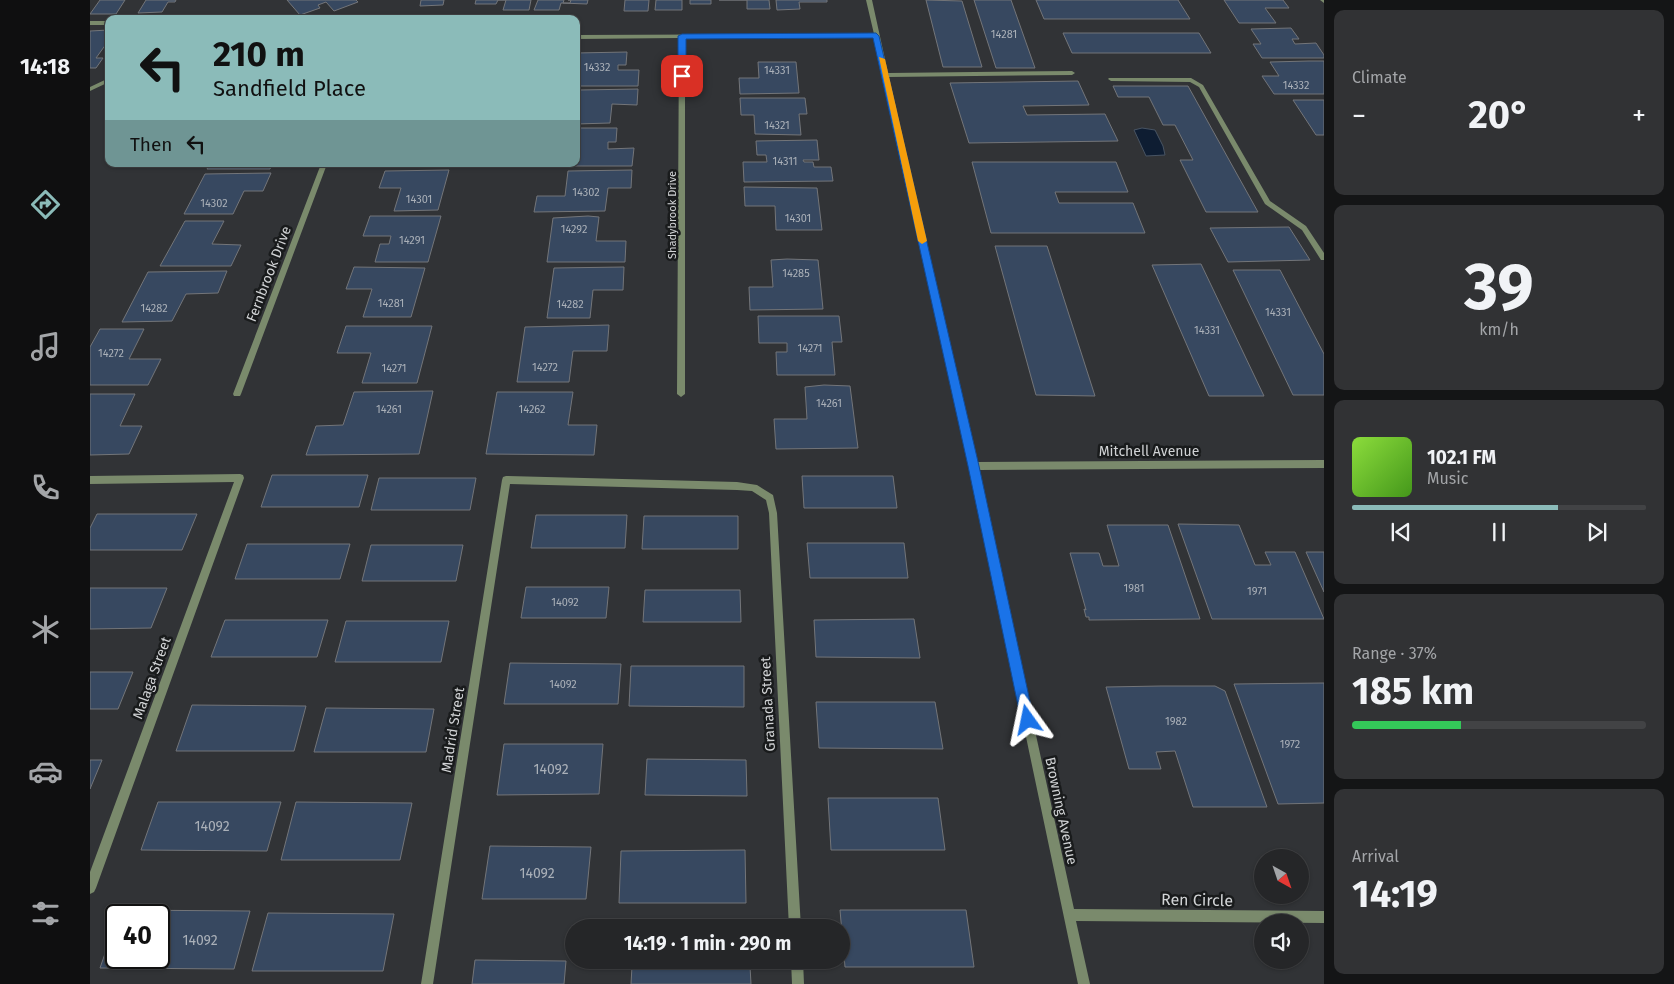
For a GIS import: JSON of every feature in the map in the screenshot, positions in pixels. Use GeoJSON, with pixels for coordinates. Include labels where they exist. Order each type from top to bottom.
{"type":"FeatureCollection","features":[{"type":"Feature","properties":{"kind":"street","name":"Browning Avenue"},"geometry":{"type":"LineString","coordinates":[[869,0],[973,466],[1084,984]]}},
{"type":"Feature","properties":{"kind":"street"},"geometry":{"type":"LineString","coordinates":[[90,23],[105,23]]}},
{"type":"Feature","properties":{"kind":"street","name":"Shadybrook Drive"},"geometry":{"type":"LineString","coordinates":[[681,394],[682,36]]}},
{"type":"Feature","properties":{"kind":"street"},"geometry":{"type":"LineString","coordinates":[[580,37],[876,36]]}},
{"type":"Feature","properties":{"kind":"street"},"geometry":{"type":"LineString","coordinates":[[885,75],[1072,73]]}},
{"type":"Feature","properties":{"kind":"street"},"geometry":{"type":"LineString","coordinates":[[1111,79],[1191,80],[1201,86],[1267,202],[1304,228],[1324,258]]}},
{"type":"Feature","properties":{"kind":"street"},"geometry":{"type":"LineString","coordinates":[[90,89],[105,82]]}},
{"type":"Feature","properties":{"kind":"street","name":"Fernbrook Drive"},"geometry":{"type":"LineString","coordinates":[[237,394],[323,167]]}},
{"type":"Feature","properties":{"kind":"street","name":"Mitchell Avenue"},"geometry":{"type":"LineString","coordinates":[[973,466],[1324,464]]}},
{"type":"Feature","properties":{"kind":"street"},"geometry":{"type":"LineString","coordinates":[[90,480],[240,478]]}},
{"type":"Feature","properties":{"kind":"street","name":"Malaga Street"},"geometry":{"type":"LineString","coordinates":[[90,888],[240,478]]}},
{"type":"Feature","properties":{"kind":"street","name":"Madrid Street"},"geometry":{"type":"LineString","coordinates":[[427,984],[506,480],[754,488]]}},
{"type":"Feature","properties":{"kind":"street","name":"Granada Street"},"geometry":{"type":"LineString","coordinates":[[754,488],[770,498],[773,513],[795,919]]}},
{"type":"Feature","properties":{"kind":"street","name":"Ren Circle"},"geometry":{"type":"LineString","coordinates":[[1069,915],[1324,917]]}},
{"type":"Feature","properties":{"kind":"street"},"geometry":{"type":"LineString","coordinates":[[797,969],[798,984]]}},
{"type":"Feature","properties":{"kind":"water"},"geometry":{"type":"Polygon","coordinates":[[[1142,128],[1155,130],[1165,155],[1146,156],[1134,130],[1142,128]]]}},
{"type":"Feature","properties":{"kind":"building"},"geometry":{"type":"Polygon","coordinates":[[[100,0],[125,0],[116,14],[90,14],[100,0]]]}},
{"type":"Feature","properties":{"kind":"building"},"geometry":{"type":"Polygon","coordinates":[[[146,0],[176,0],[175,2],[168,2],[162,12],[138,13],[146,0]]]}},
{"type":"Feature","properties":{"kind":"building"},"geometry":{"type":"Polygon","coordinates":[[[287,0],[356,0],[358,2],[334,11],[326,2],[318,5],[320,8],[300,15],[287,0]]]}},
{"type":"Feature","properties":{"kind":"building"},"geometry":{"type":"Polygon","coordinates":[[[421,0],[444,0],[443,5],[420,6],[421,0]]]}},
{"type":"Feature","properties":{"kind":"building"},"geometry":{"type":"Polygon","coordinates":[[[476,0],[498,0],[496,4],[475,4],[476,0]]]}},
{"type":"Feature","properties":{"kind":"building"},"geometry":{"type":"Polygon","coordinates":[[[506,0],[531,0],[529,10],[503,10],[506,0]]]}},
{"type":"Feature","properties":{"kind":"building"},"geometry":{"type":"Polygon","coordinates":[[[538,0],[564,0],[563,3],[570,3],[571,0],[588,0],[587,4],[561,3],[559,10],[534,10],[538,0]]]}},
{"type":"Feature","properties":{"kind":"building"},"geometry":{"type":"Polygon","coordinates":[[[625,0],[649,0],[648,11],[624,11],[625,0]]]}},
{"type":"Feature","properties":{"kind":"building"},"geometry":{"type":"Polygon","coordinates":[[[656,0],[682,0],[682,10],[655,10],[656,0]]]}},
{"type":"Feature","properties":{"kind":"building"},"geometry":{"type":"Polygon","coordinates":[[[690,0],[711,0],[711,4],[690,4],[690,0]]]}},
{"type":"Feature","properties":{"kind":"building"},"geometry":{"type":"Polygon","coordinates":[[[747,0],[769,0],[770,9],[747,9],[747,0]]]}},
{"type":"Feature","properties":{"kind":"building"},"geometry":{"type":"Polygon","coordinates":[[[776,0],[827,0],[827,2],[799,2],[800,9],[777,10],[776,0]]]}},
{"type":"Feature","properties":{"kind":"building"},"geometry":{"type":"Polygon","coordinates":[[[926,0],[962,1],[982,67],[943,67],[926,0]]]}},
{"type":"Feature","properties":{"kind":"building"},"geometry":{"type":"Polygon","coordinates":[[[974,0],[1011,0],[1035,68],[996,68],[974,0]]]}},
{"type":"Feature","properties":{"kind":"building"},"geometry":{"type":"Polygon","coordinates":[[[1036,0],[1178,0],[1190,19],[1044,19],[1036,0]]]}},
{"type":"Feature","properties":{"kind":"building"},"geometry":{"type":"Polygon","coordinates":[[[1224,0],[1283,0],[1289,8],[1265,8],[1276,23],[1239,23],[1224,0]]]}},
{"type":"Feature","properties":{"kind":"building"},"geometry":{"type":"Polygon","coordinates":[[[1291,28],[1299,39],[1292,39],[1295,44],[1316,43],[1324,58],[1262,58],[1253,44],[1261,44],[1251,29],[1291,28]]]}},
{"type":"Feature","properties":{"kind":"building"},"geometry":{"type":"Polygon","coordinates":[[[105,30],[105,46],[96,58],[103,58],[96,68],[90,68],[90,31],[105,30]]]}},
{"type":"Feature","properties":{"kind":"building"},"geometry":{"type":"Polygon","coordinates":[[[1063,33],[1199,33],[1211,53],[1072,53],[1063,33]]]}},
{"type":"Feature","properties":{"kind":"building"},"geometry":{"type":"Polygon","coordinates":[[[627,52],[626,65],[618,65],[618,70],[639,70],[638,86],[580,86],[580,53],[627,52]]]}},
{"type":"Feature","properties":{"kind":"building"},"geometry":{"type":"Polygon","coordinates":[[[1324,61],[1324,94],[1274,94],[1262,76],[1279,76],[1270,62],[1324,61]]]}},
{"type":"Feature","properties":{"kind":"building"},"geometry":{"type":"Polygon","coordinates":[[[758,62],[796,62],[799,93],[740,94],[739,78],[759,78],[758,62]]]}},
{"type":"Feature","properties":{"kind":"building"},"geometry":{"type":"Polygon","coordinates":[[[1078,81],[1089,105],[1023,106],[1027,115],[1105,114],[1118,141],[969,143],[950,83],[1078,81]]]}},
{"type":"Feature","properties":{"kind":"building"},"geometry":{"type":"Polygon","coordinates":[[[1113,86],[1188,86],[1258,212],[1206,212],[1180,160],[1193,160],[1175,125],[1163,125],[1149,97],[1118,97],[1113,86]]]}},
{"type":"Feature","properties":{"kind":"building"},"geometry":{"type":"Polygon","coordinates":[[[638,89],[637,105],[612,104],[610,123],[580,124],[580,90],[638,89]]]}},
{"type":"Feature","properties":{"kind":"building"},"geometry":{"type":"Polygon","coordinates":[[[740,98],[805,98],[807,114],[799,114],[801,135],[755,134],[754,115],[741,115],[740,98]]]}},
{"type":"Feature","properties":{"kind":"building"},"geometry":{"type":"Polygon","coordinates":[[[1293,100],[1324,100],[1324,135],[1316,135],[1293,100]]]}},
{"type":"Feature","properties":{"kind":"building"},"geometry":{"type":"Polygon","coordinates":[[[580,128],[617,128],[616,142],[608,142],[608,149],[634,148],[632,166],[580,166],[580,128]]]}},
{"type":"Feature","properties":{"kind":"building"},"geometry":{"type":"Polygon","coordinates":[[[817,140],[819,160],[803,160],[804,162],[813,162],[814,167],[831,167],[833,181],[744,182],[743,162],[767,162],[766,155],[757,155],[756,141],[817,140]]]}},
{"type":"Feature","properties":{"kind":"building"},"geometry":{"type":"Polygon","coordinates":[[[972,162],[1116,162],[1128,192],[1055,192],[1059,203],[1133,203],[1145,233],[991,233],[972,162]]]}},
{"type":"Feature","properties":{"kind":"building"},"geometry":{"type":"Polygon","coordinates":[[[208,167],[271,167],[270,169],[207,169],[208,167]]]}},
{"type":"Feature","properties":{"kind":"building"},"geometry":{"type":"Polygon","coordinates":[[[449,170],[438,210],[394,211],[401,188],[379,188],[385,171],[449,170]]]}},
{"type":"Feature","properties":{"kind":"building"},"geometry":{"type":"Polygon","coordinates":[[[632,170],[631,188],[608,188],[605,211],[534,212],[537,196],[565,196],[568,171],[632,170]]]}},
{"type":"Feature","properties":{"kind":"building"},"geometry":{"type":"Polygon","coordinates":[[[271,173],[263,191],[244,191],[233,214],[184,214],[205,174],[271,173]]]}},
{"type":"Feature","properties":{"kind":"building"},"geometry":{"type":"Polygon","coordinates":[[[744,187],[817,188],[822,230],[776,230],[775,206],[745,206],[744,187]]]}},
{"type":"Feature","properties":{"kind":"building"},"geometry":{"type":"Polygon","coordinates":[[[370,216],[441,216],[428,262],[375,262],[380,244],[389,244],[391,236],[363,236],[370,216]]]}},
{"type":"Feature","properties":{"kind":"building"},"geometry":{"type":"Polygon","coordinates":[[[599,217],[596,241],[626,241],[625,262],[547,262],[553,218],[599,217]]]}},
{"type":"Feature","properties":{"kind":"building"},"geometry":{"type":"Polygon","coordinates":[[[185,221],[224,221],[212,244],[241,245],[231,266],[160,266],[185,221]]]}},
{"type":"Feature","properties":{"kind":"building"},"geometry":{"type":"Polygon","coordinates":[[[1289,227],[1310,260],[1228,262],[1210,228],[1289,227]]]}},
{"type":"Feature","properties":{"kind":"building"},"geometry":{"type":"Polygon","coordinates":[[[995,246],[1047,246],[1095,396],[1036,395],[995,246]]]}},
{"type":"Feature","properties":{"kind":"building"},"geometry":{"type":"Polygon","coordinates":[[[771,260],[818,260],[823,309],[750,310],[749,287],[773,287],[771,260]]]}},
{"type":"Feature","properties":{"kind":"building"},"geometry":{"type":"Polygon","coordinates":[[[1201,264],[1264,396],[1209,396],[1152,265],[1201,264]]]}},
{"type":"Feature","properties":{"kind":"building"},"geometry":{"type":"Polygon","coordinates":[[[354,267],[425,268],[411,317],[363,317],[372,289],[346,289],[354,267]]]}},
{"type":"Feature","properties":{"kind":"building"},"geometry":{"type":"Polygon","coordinates":[[[624,267],[623,290],[593,290],[590,318],[547,318],[554,268],[624,267]]]}},
{"type":"Feature","properties":{"kind":"building"},"geometry":{"type":"Polygon","coordinates":[[[1233,270],[1280,270],[1324,354],[1324,395],[1293,395],[1233,270]]]}},
{"type":"Feature","properties":{"kind":"building"},"geometry":{"type":"Polygon","coordinates":[[[227,271],[218,293],[186,294],[172,321],[122,322],[148,272],[227,271]]]}},
{"type":"Feature","properties":{"kind":"building"},"geometry":{"type":"Polygon","coordinates":[[[758,316],[839,316],[842,342],[832,342],[835,375],[777,375],[776,352],[787,352],[787,343],[759,343],[758,316]]]}},
{"type":"Feature","properties":{"kind":"building"},"geometry":{"type":"Polygon","coordinates":[[[609,325],[607,351],[573,351],[569,382],[517,382],[525,327],[609,325]]]}},
{"type":"Feature","properties":{"kind":"building"},"geometry":{"type":"Polygon","coordinates":[[[346,326],[432,326],[417,383],[362,383],[371,353],[337,353],[346,326]]]}},
{"type":"Feature","properties":{"kind":"building"},"geometry":{"type":"Polygon","coordinates":[[[100,329],[144,329],[129,359],[161,359],[148,385],[90,385],[90,347],[100,329]]]}},
{"type":"Feature","properties":{"kind":"building"},"geometry":{"type":"Polygon","coordinates":[[[824,385],[850,386],[858,448],[776,449],[774,419],[807,419],[805,387],[824,385]]]}},
{"type":"Feature","properties":{"kind":"building"},"geometry":{"type":"Polygon","coordinates":[[[433,391],[419,454],[306,455],[316,426],[343,425],[354,392],[433,391]]]}},
{"type":"Feature","properties":{"kind":"building"},"geometry":{"type":"Polygon","coordinates":[[[497,392],[573,392],[568,425],[597,425],[594,455],[486,454],[497,392]]]}},
{"type":"Feature","properties":{"kind":"building"},"geometry":{"type":"Polygon","coordinates":[[[90,394],[135,394],[120,426],[142,426],[129,454],[90,455],[90,394]]]}},
{"type":"Feature","properties":{"kind":"building"},"geometry":{"type":"Polygon","coordinates":[[[272,475],[368,475],[359,507],[261,507],[272,475]]]}},
{"type":"Feature","properties":{"kind":"building"},"geometry":{"type":"Polygon","coordinates":[[[802,476],[893,476],[897,508],[804,508],[802,476]]]}},
{"type":"Feature","properties":{"kind":"building"},"geometry":{"type":"Polygon","coordinates":[[[379,478],[476,478],[470,510],[371,510],[379,478]]]}},
{"type":"Feature","properties":{"kind":"building"},"geometry":{"type":"Polygon","coordinates":[[[97,514],[197,514],[182,550],[90,550],[90,528],[97,514]]]}},
{"type":"Feature","properties":{"kind":"building"},"geometry":{"type":"Polygon","coordinates":[[[536,515],[627,515],[625,548],[531,548],[536,515]]]}},
{"type":"Feature","properties":{"kind":"building"},"geometry":{"type":"Polygon","coordinates":[[[644,516],[738,516],[738,549],[642,549],[644,516]]]}},
{"type":"Feature","properties":{"kind":"building"},"geometry":{"type":"Polygon","coordinates":[[[1178,524],[1239,525],[1255,565],[1271,565],[1265,552],[1295,552],[1324,619],[1212,619],[1178,524]]]}},
{"type":"Feature","properties":{"kind":"building"},"geometry":{"type":"Polygon","coordinates":[[[1107,525],[1168,525],[1200,619],[1089,620],[1089,617],[1086,617],[1084,609],[1086,610],[1070,553],[1099,553],[1103,566],[1119,566],[1107,525]]]}},
{"type":"Feature","properties":{"kind":"building"},"geometry":{"type":"Polygon","coordinates":[[[807,543],[904,543],[908,578],[810,578],[807,543]]]}},
{"type":"Feature","properties":{"kind":"building"},"geometry":{"type":"Polygon","coordinates":[[[247,544],[350,544],[340,579],[235,579],[247,544]]]}},
{"type":"Feature","properties":{"kind":"building"},"geometry":{"type":"Polygon","coordinates":[[[371,545],[463,545],[456,581],[362,581],[371,545]]]}},
{"type":"Feature","properties":{"kind":"building"},"geometry":{"type":"Polygon","coordinates":[[[1306,552],[1324,552],[1324,592],[1306,552]]]}},
{"type":"Feature","properties":{"kind":"building"},"geometry":{"type":"Polygon","coordinates":[[[526,587],[609,587],[606,618],[521,618],[526,587]]]}},
{"type":"Feature","properties":{"kind":"building"},"geometry":{"type":"Polygon","coordinates":[[[90,588],[167,588],[151,628],[90,629],[90,588]]]}},
{"type":"Feature","properties":{"kind":"building"},"geometry":{"type":"Polygon","coordinates":[[[645,590],[740,590],[741,622],[643,622],[645,590]]]}},
{"type":"Feature","properties":{"kind":"building"},"geometry":{"type":"Polygon","coordinates":[[[914,619],[920,658],[816,657],[814,620],[914,619]]]}},
{"type":"Feature","properties":{"kind":"building"},"geometry":{"type":"Polygon","coordinates":[[[225,620],[328,620],[317,657],[211,657],[225,620]]]}},
{"type":"Feature","properties":{"kind":"building"},"geometry":{"type":"Polygon","coordinates":[[[346,621],[449,621],[441,662],[335,662],[346,621]]]}},
{"type":"Feature","properties":{"kind":"building"},"geometry":{"type":"Polygon","coordinates":[[[510,663],[621,664],[618,704],[504,704],[510,663]]]}},
{"type":"Feature","properties":{"kind":"building"},"geometry":{"type":"Polygon","coordinates":[[[631,666],[744,666],[744,707],[629,706],[631,666]]]}},
{"type":"Feature","properties":{"kind":"building"},"geometry":{"type":"Polygon","coordinates":[[[90,672],[133,672],[118,709],[90,709],[90,672]]]}},
{"type":"Feature","properties":{"kind":"building"},"geometry":{"type":"Polygon","coordinates":[[[1324,683],[1324,803],[1278,804],[1234,684],[1324,683]]]}},
{"type":"Feature","properties":{"kind":"building"},"geometry":{"type":"Polygon","coordinates":[[[1215,686],[1225,691],[1267,807],[1193,807],[1175,751],[1156,752],[1161,769],[1129,769],[1106,687],[1215,686]]]}},
{"type":"Feature","properties":{"kind":"building"},"geometry":{"type":"Polygon","coordinates":[[[816,702],[935,702],[943,749],[819,748],[816,702]]]}},
{"type":"Feature","properties":{"kind":"building"},"geometry":{"type":"Polygon","coordinates":[[[192,705],[306,706],[294,751],[176,751],[192,705]]]}},
{"type":"Feature","properties":{"kind":"building"},"geometry":{"type":"Polygon","coordinates":[[[326,708],[434,709],[426,752],[314,752],[326,708]]]}},
{"type":"Feature","properties":{"kind":"building"},"geometry":{"type":"Polygon","coordinates":[[[504,744],[603,744],[599,794],[497,795],[504,744]]]}},
{"type":"Feature","properties":{"kind":"building"},"geometry":{"type":"Polygon","coordinates":[[[647,759],[746,760],[747,796],[645,795],[647,759]]]}},
{"type":"Feature","properties":{"kind":"building"},"geometry":{"type":"Polygon","coordinates":[[[90,760],[102,760],[90,789],[90,760]]]}},
{"type":"Feature","properties":{"kind":"building"},"geometry":{"type":"Polygon","coordinates":[[[828,798],[938,798],[945,850],[831,850],[828,798]]]}},
{"type":"Feature","properties":{"kind":"building"},"geometry":{"type":"Polygon","coordinates":[[[158,802],[281,802],[267,851],[141,850],[158,802]]]}},
{"type":"Feature","properties":{"kind":"building"},"geometry":{"type":"Polygon","coordinates":[[[296,802],[412,803],[400,860],[281,860],[296,802]]]}},
{"type":"Feature","properties":{"kind":"building"},"geometry":{"type":"Polygon","coordinates":[[[490,846],[591,847],[586,899],[482,899],[490,846]]]}},
{"type":"Feature","properties":{"kind":"building"},"geometry":{"type":"Polygon","coordinates":[[[745,850],[746,903],[619,903],[621,851],[745,850]]]}},
{"type":"Feature","properties":{"kind":"building"},"geometry":{"type":"Polygon","coordinates":[[[170,910],[250,911],[234,969],[170,969],[170,910]]]}},
{"type":"Feature","properties":{"kind":"building"},"geometry":{"type":"Polygon","coordinates":[[[840,910],[966,910],[974,967],[850,967],[850,919],[841,919],[840,910]]]}},
{"type":"Feature","properties":{"kind":"building"},"geometry":{"type":"Polygon","coordinates":[[[268,913],[394,914],[383,971],[252,971],[268,913]]]}},
{"type":"Feature","properties":{"kind":"building"},"geometry":{"type":"Polygon","coordinates":[[[105,954],[105,968],[100,968],[105,954]]]}},
{"type":"Feature","properties":{"kind":"building"},"geometry":{"type":"Polygon","coordinates":[[[475,960],[565,961],[564,984],[472,984],[475,960]]]}},
{"type":"Feature","properties":{"kind":"building"},"geometry":{"type":"Polygon","coordinates":[[[632,969],[750,969],[751,984],[631,984],[632,969]]]}},
{"type":"Feature","properties":{"kind":"slow traffic"},"geometry":{"type":"LineString","coordinates":[[881,59],[922,241]]}},
{"type":"Feature","properties":{"kind":"route"},"geometry":{"type":"LineString","coordinates":[[682,76],[682,36],[876,36],[1028,720]]}}]}
